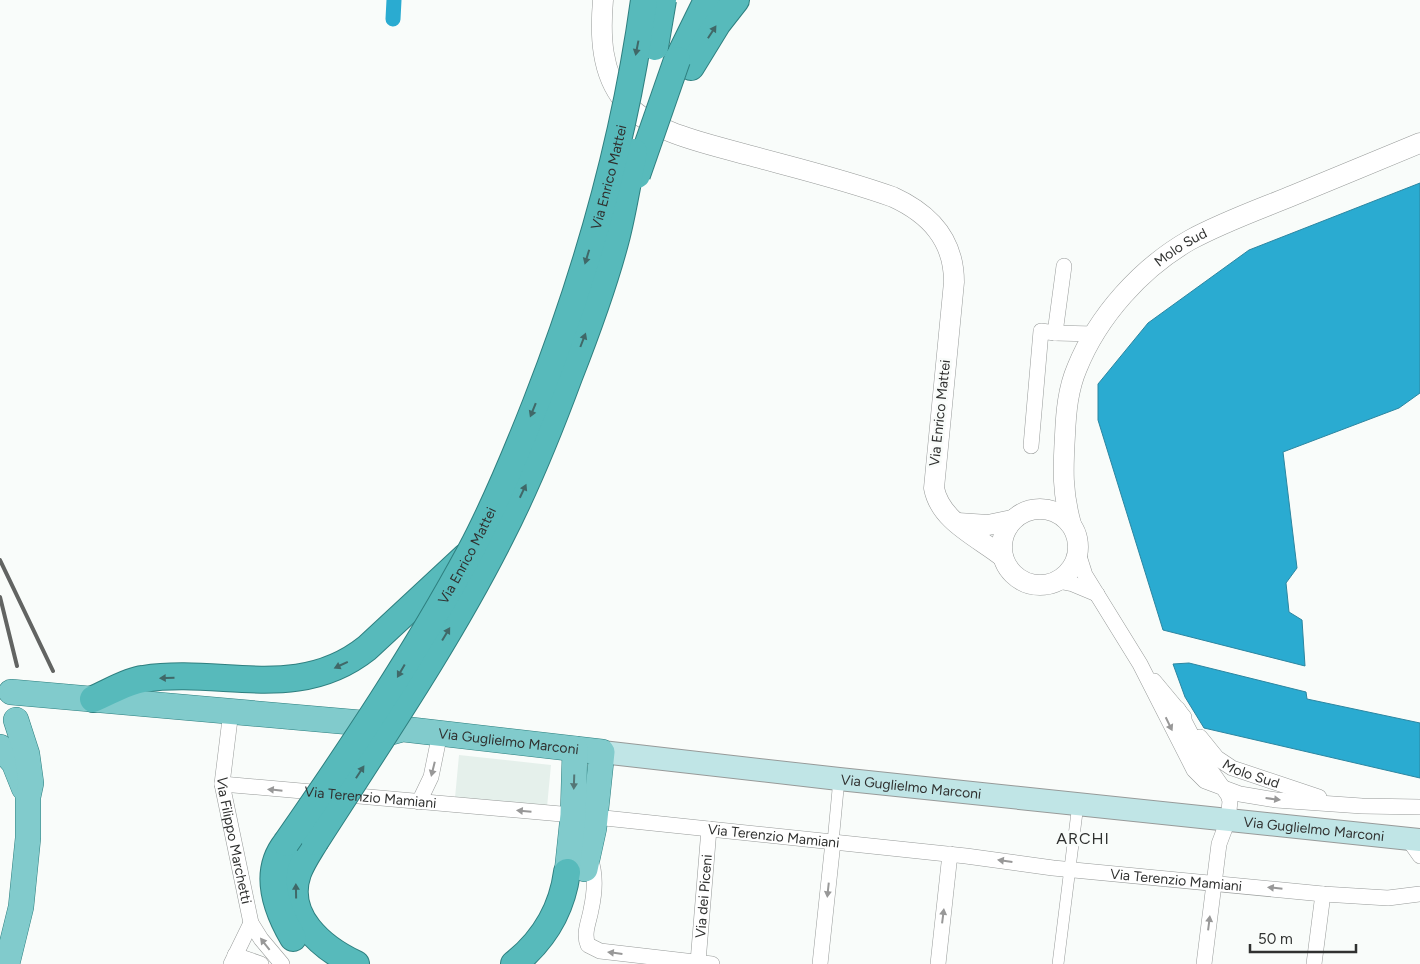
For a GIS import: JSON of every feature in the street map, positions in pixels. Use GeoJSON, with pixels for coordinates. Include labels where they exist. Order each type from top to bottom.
{"type":"FeatureCollection","features":[{"type":"Feature","properties":{"kind":"highway","name":"Via Enrico Mattei"},"geometry":{"type":"LineString","coordinates":[[320,964],[312,960],[300,947],[282,914],[273,880],[277,857],[383,701],[470,553],[518,447],[575,297],[612,169],[644,0]]}},
{"type":"Feature","properties":{"kind":"highway","name":"Via Enrico Mattei"},"geometry":{"type":"LineString","coordinates":[[356,964],[327,949],[310,932],[297,903],[298,872],[441,642],[503,532],[541,449],[585,336],[617,235],[663,0]]}},
{"type":"Feature","properties":{"kind":"highway"},"geometry":{"type":"LineString","coordinates":[[617,235],[666,87],[707,0]]}},
{"type":"Feature","properties":{"kind":"highway"},"geometry":{"type":"LineString","coordinates":[[617,235],[680,86],[712,32],[736,0]]}},
{"type":"Feature","properties":{"kind":"highway"},"geometry":{"type":"LineString","coordinates":[[84,698],[141,679],[215,677],[292,680],[339,666],[368,648],[470,553]]}},
{"type":"Feature","properties":{"kind":"highway"},"geometry":{"type":"LineString","coordinates":[[514,964],[532,948],[552,919],[580,865]]}},
{"type":"Feature","properties":{"kind":"highway"},"geometry":{"type":"LineString","coordinates":[[540,964],[556,943],[578,902],[580,865]]}},
{"type":"Feature","properties":{"kind":"main road","name":"Via Guglielmo Marconi"},"geometry":{"type":"LineString","coordinates":[[6,687],[84,698],[362,723],[374,730],[392,732],[403,729],[839,780],[1228,820],[1416,845]]}},
{"type":"Feature","properties":{"kind":"main road"},"geometry":{"type":"LineString","coordinates":[[6,687],[17,703],[11,725],[31,770],[28,797],[28,838],[21,906],[8,964]]}},
{"type":"Feature","properties":{"kind":"main road","name":"Via Guglielmo Marconi"},"geometry":{"type":"LineString","coordinates":[[11,725],[84,698]]}},
{"type":"Feature","properties":{"kind":"main road"},"geometry":{"type":"LineString","coordinates":[[0,747],[14,763],[28,797]]}},
{"type":"Feature","properties":{"kind":"main road"},"geometry":{"type":"LineString","coordinates":[[575,749],[583,821],[580,865]]}},
{"type":"Feature","properties":{"kind":"main road"},"geometry":{"type":"LineString","coordinates":[[583,821],[602,752]]}},
{"type":"Feature","properties":{"kind":"street","name":"Via Enrico Mattei"},"geometry":{"type":"LineString","coordinates":[[603,0],[602,39],[608,72],[616,90],[637,114],[690,138],[893,197],[917,209],[940,232],[952,259],[954,282],[934,488],[940,507],[1002,556]]}},
{"type":"Feature","properties":{"kind":"street","name":"Molo Sud"},"geometry":{"type":"LineString","coordinates":[[1420,143],[1285,198],[1190,241],[1151,269],[1114,305],[1094,334],[1076,369],[1066,407],[1062,467],[1064,499],[1071,524],[1076,533],[1078,553],[1085,575],[1140,664],[1194,770],[1205,781],[1225,790],[1276,800],[1347,805],[1420,807]]}},
{"type":"Feature","properties":{"kind":"street"},"geometry":{"type":"LineString","coordinates":[[1055,333],[1064,266]]}},
{"type":"Feature","properties":{"kind":"street"},"geometry":{"type":"LineString","coordinates":[[1031,446],[1041,331],[1094,334]]}},
{"type":"Feature","properties":{"kind":"street","name":"Molo Sud"},"geometry":{"type":"LineString","coordinates":[[1012,520],[1019,514],[1037,508],[1050,492],[1062,467]]}},
{"type":"Feature","properties":{"kind":"street"},"geometry":{"type":"LineString","coordinates":[[1037,508],[1050,510],[1062,515],[1071,524]]}},
{"type":"Feature","properties":{"kind":"street"},"geometry":{"type":"LineString","coordinates":[[958,523],[988,525],[1012,520]]}},
{"type":"Feature","properties":{"kind":"street"},"geometry":{"type":"LineString","coordinates":[[1012,520],[1005,531],[1002,556],[1011,572],[1025,582],[1036,586],[1048,585],[1058,581],[1068,574],[1078,553]]}},
{"type":"Feature","properties":{"kind":"street"},"geometry":{"type":"LineString","coordinates":[[1058,581],[1097,594]]}},
{"type":"Feature","properties":{"kind":"street","name":"Molo Sud"},"geometry":{"type":"LineString","coordinates":[[1140,664],[1217,758],[1232,768],[1279,785],[1347,805]]}},
{"type":"Feature","properties":{"kind":"street","name":"Molo Sud"},"geometry":{"type":"LineString","coordinates":[[1178,710],[1207,765],[1225,790],[1230,801],[1228,820]]}},
{"type":"Feature","properties":{"kind":"street","name":"Via Filippo Marchetti"},"geometry":{"type":"LineString","coordinates":[[231,711],[222,784],[251,923],[233,960]]}},
{"type":"Feature","properties":{"kind":"street"},"geometry":{"type":"LineString","coordinates":[[419,802],[431,777],[440,733]]}},
{"type":"Feature","properties":{"kind":"street"},"geometry":{"type":"LineString","coordinates":[[820,964],[839,780]]}},
{"type":"Feature","properties":{"kind":"street","name":"Via Terenzio Mamiani"},"geometry":{"type":"LineString","coordinates":[[222,784],[419,802],[583,821],[709,829],[950,854],[1069,870],[1215,882],[1323,894],[1388,898],[1420,894]]}},
{"type":"Feature","properties":{"kind":"street"},"geometry":{"type":"LineString","coordinates":[[1058,964],[1078,804]]}},
{"type":"Feature","properties":{"kind":"street"},"geometry":{"type":"LineString","coordinates":[[1204,964],[1219,844],[1228,820]]}},
{"type":"Feature","properties":{"kind":"street","name":"Via dei Piceni"},"geometry":{"type":"LineString","coordinates":[[705,963],[709,829]]}},
{"type":"Feature","properties":{"kind":"street"},"geometry":{"type":"LineString","coordinates":[[938,964],[950,854]]}},
{"type":"Feature","properties":{"kind":"street"},"geometry":{"type":"LineString","coordinates":[[580,865],[595,876],[594,895],[586,930],[588,945],[600,951],[705,963]]}},
{"type":"Feature","properties":{"kind":"street"},"geometry":{"type":"LineString","coordinates":[[1314,964],[1323,894]]}},
{"type":"Feature","properties":{"kind":"street"},"geometry":{"type":"LineString","coordinates":[[251,923],[261,939],[282,964]]}},
{"type":"Feature","properties":{"kind":"street"},"geometry":{"type":"LineString","coordinates":[[233,960],[261,964]]}},
{"type":"Feature","properties":{"kind":"shaded area"},"geometry":{"type":"Polygon","coordinates":[[[459,755],[551,765],[547,807],[455,798],[459,755]]]}},
{"type":"Feature","properties":{"kind":"water"},"geometry":{"type":"Polygon","coordinates":[[[1420,183],[1420,393],[1399,408],[1283,452],[1297,568],[1286,583],[1289,612],[1302,620],[1305,666],[1163,630],[1098,420],[1098,384],[1148,323],[1249,250],[1420,183]]]}},
{"type":"Feature","properties":{"kind":"water"},"geometry":{"type":"Polygon","coordinates":[[[1189,663],[1306,692],[1307,699],[1420,723],[1420,778],[1204,728],[1185,697],[1173,664],[1189,663]]]}},
{"type":"Feature","properties":{"kind":"waterway"},"geometry":{"type":"LineString","coordinates":[[393,19],[394,0]]}},
{"type":"Feature","properties":{"kind":"railway"},"geometry":{"type":"LineString","coordinates":[[0,560],[53,671]]}},
{"type":"Feature","properties":{"kind":"railway"},"geometry":{"type":"LineString","coordinates":[[0,597],[17,666]]}},
{"type":"Feature","properties":{"kind":"district","name":"ARCHI"},"geometry":{"type":"Point","coordinates":[1083,838]}}]}
